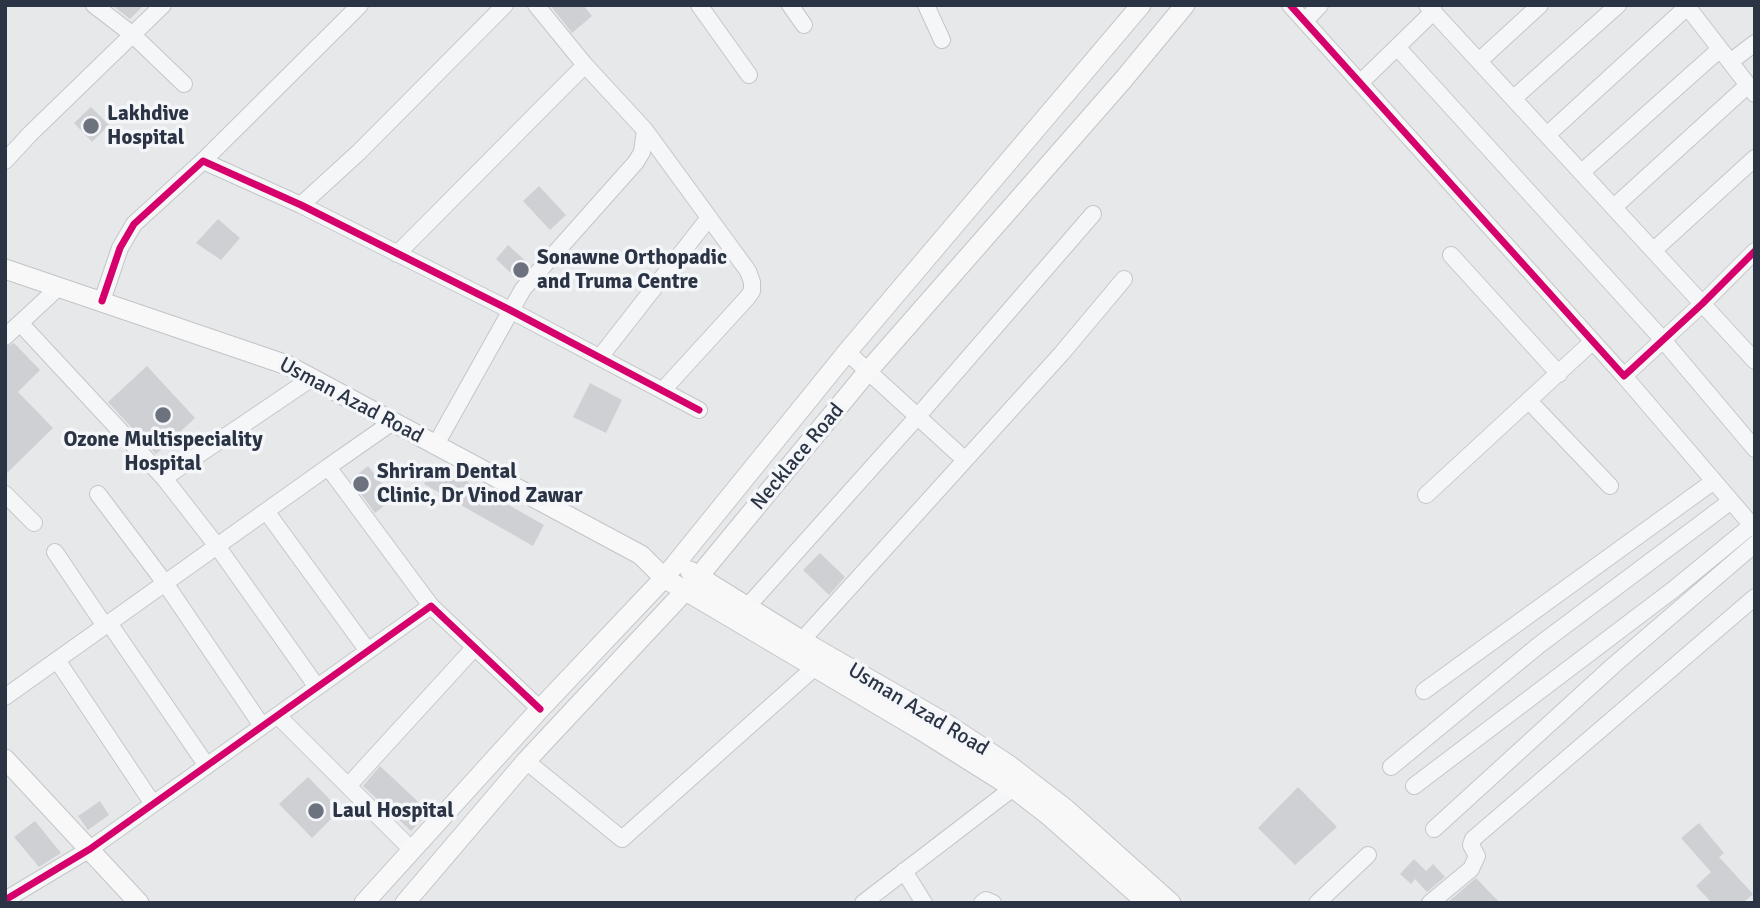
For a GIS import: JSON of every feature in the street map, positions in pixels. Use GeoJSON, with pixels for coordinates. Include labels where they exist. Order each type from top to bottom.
{"type":"FeatureCollection","features":[{"type":"Feature","properties":{"kind":"main road","name":"Necklace Road"},"geometry":{"type":"LineString","coordinates":[[364,903],[540,709],[664,578],[847,352],[1141,5]]}},
{"type":"Feature","properties":{"kind":"main road","name":"Necklace Road"},"geometry":{"type":"LineString","coordinates":[[405,903],[526,761],[699,576],[868,371],[1123,80],[1185,5]]}},
{"type":"Feature","properties":{"kind":"main road","name":"Usman Azad Road"},"geometry":{"type":"LineString","coordinates":[[5,269],[287,365],[641,555],[677,562],[747,607],[796,647],[814,668],[1013,788],[1064,829],[1147,903]]}},
{"type":"Feature","properties":{"kind":"main road","name":"Usman Azad Road"},"geometry":{"type":"LineString","coordinates":[[641,555],[664,578],[685,591],[942,720],[1009,765],[1066,809],[1171,903]]}},
{"type":"Feature","properties":{"kind":"main road"},"geometry":{"type":"LineString","coordinates":[[5,759],[138,903]]}},
{"type":"Feature","properties":{"kind":"street"},"geometry":{"type":"LineString","coordinates":[[94,5],[133,34],[184,84]]}},
{"type":"Feature","properties":{"kind":"street"},"geometry":{"type":"LineString","coordinates":[[5,161],[163,5]]}},
{"type":"Feature","properties":{"kind":"street"},"geometry":{"type":"LineString","coordinates":[[102,301],[120,248],[134,224],[360,5]]}},
{"type":"Feature","properties":{"kind":"street"},"geometry":{"type":"LineString","coordinates":[[300,205],[359,152],[505,5]]}},
{"type":"Feature","properties":{"kind":"street"},"geometry":{"type":"LineString","coordinates":[[536,5],[645,130],[748,271],[752,282],[751,291],[663,390]]}},
{"type":"Feature","properties":{"kind":"street"},"geometry":{"type":"LineString","coordinates":[[699,5],[749,75]]}},
{"type":"Feature","properties":{"kind":"street"},"geometry":{"type":"LineString","coordinates":[[790,5],[804,26]]}},
{"type":"Feature","properties":{"kind":"street"},"geometry":{"type":"LineString","coordinates":[[926,5],[942,40]]}},
{"type":"Feature","properties":{"kind":"street"},"geometry":{"type":"LineString","coordinates":[[1290,5],[1624,376],[1753,527],[1414,786]]}},
{"type":"Feature","properties":{"kind":"street"},"geometry":{"type":"LineString","coordinates":[[1305,21],[1320,5]]}},
{"type":"Feature","properties":{"kind":"street"},"geometry":{"type":"LineString","coordinates":[[1479,61],[1540,5]]}},
{"type":"Feature","properties":{"kind":"street"},"geometry":{"type":"LineString","coordinates":[[1514,98],[1618,5]]}},
{"type":"Feature","properties":{"kind":"street"},"geometry":{"type":"LineString","coordinates":[[1547,135],[1687,6],[1751,90],[1614,207]]}},
{"type":"Feature","properties":{"kind":"street"},"geometry":{"type":"LineString","coordinates":[[1360,83],[1432,8],[1754,360]]}},
{"type":"Feature","properties":{"kind":"street"},"geometry":{"type":"LineString","coordinates":[[1582,172],[1725,55],[1755,43]]}},
{"type":"Feature","properties":{"kind":"street"},"geometry":{"type":"LineString","coordinates":[[1397,47],[1662,340],[1755,449]]}},
{"type":"Feature","properties":{"kind":"street"},"geometry":{"type":"LineString","coordinates":[[397,254],[586,65]]}},
{"type":"Feature","properties":{"kind":"street"},"geometry":{"type":"LineString","coordinates":[[435,446],[523,289],[636,162],[642,152],[645,130]]}},
{"type":"Feature","properties":{"kind":"street"},"geometry":{"type":"LineString","coordinates":[[1654,250],[1755,158]]}},
{"type":"Feature","properties":{"kind":"street"},"geometry":{"type":"LineString","coordinates":[[203,160],[300,205],[510,310],[699,410]]}},
{"type":"Feature","properties":{"kind":"street"},"geometry":{"type":"LineString","coordinates":[[747,607],[918,416],[1093,214]]}},
{"type":"Feature","properties":{"kind":"street"},"geometry":{"type":"LineString","coordinates":[[600,357],[708,219]]}},
{"type":"Feature","properties":{"kind":"street"},"geometry":{"type":"LineString","coordinates":[[1624,376],[1755,251]]}},
{"type":"Feature","properties":{"kind":"street"},"geometry":{"type":"LineString","coordinates":[[1451,255],[1559,374]]}},
{"type":"Feature","properties":{"kind":"street"},"geometry":{"type":"LineString","coordinates":[[796,647],[1062,353],[1124,279]]}},
{"type":"Feature","properties":{"kind":"street"},"geometry":{"type":"LineString","coordinates":[[5,337],[59,287]]}},
{"type":"Feature","properties":{"kind":"street"},"geometry":{"type":"LineString","coordinates":[[20,323],[164,478],[217,546],[317,687]]}},
{"type":"Feature","properties":{"kind":"street"},"geometry":{"type":"LineString","coordinates":[[1426,495],[1592,342]]}},
{"type":"Feature","properties":{"kind":"street"},"geometry":{"type":"LineString","coordinates":[[847,352],[964,459]]}},
{"type":"Feature","properties":{"kind":"street"},"geometry":{"type":"LineString","coordinates":[[164,478],[312,378]]}},
{"type":"Feature","properties":{"kind":"street"},"geometry":{"type":"LineString","coordinates":[[1528,401],[1610,486]]}},
{"type":"Feature","properties":{"kind":"street"},"geometry":{"type":"LineString","coordinates":[[5,697],[394,421]]}},
{"type":"Feature","properties":{"kind":"street"},"geometry":{"type":"LineString","coordinates":[[328,467],[431,606],[540,709]]}},
{"type":"Feature","properties":{"kind":"street"},"geometry":{"type":"LineString","coordinates":[[1424,691],[1714,481]]}},
{"type":"Feature","properties":{"kind":"street"},"geometry":{"type":"LineString","coordinates":[[5,494],[34,523]]}},
{"type":"Feature","properties":{"kind":"street"},"geometry":{"type":"LineString","coordinates":[[98,494],[165,583],[262,726]]}},
{"type":"Feature","properties":{"kind":"street"},"geometry":{"type":"LineString","coordinates":[[1391,767],[1539,645],[1731,501]]}},
{"type":"Feature","properties":{"kind":"street"},"geometry":{"type":"LineString","coordinates":[[266,511],[368,651]]}},
{"type":"Feature","properties":{"kind":"street"},"geometry":{"type":"LineString","coordinates":[[1434,829],[1615,664],[1755,544]]}},
{"type":"Feature","properties":{"kind":"street"},"geometry":{"type":"LineString","coordinates":[[55,552],[207,766]]}},
{"type":"Feature","properties":{"kind":"street"},"geometry":{"type":"LineString","coordinates":[[1430,903],[1471,869],[1477,856],[1471,845],[1473,839],[1755,597]]}},
{"type":"Feature","properties":{"kind":"street"},"geometry":{"type":"LineString","coordinates":[[7,896],[90,849],[431,606]]}},
{"type":"Feature","properties":{"kind":"street"},"geometry":{"type":"LineString","coordinates":[[348,786],[475,647]]}},
{"type":"Feature","properties":{"kind":"street"},"geometry":{"type":"LineString","coordinates":[[57,660],[153,804]]}},
{"type":"Feature","properties":{"kind":"street"},"geometry":{"type":"LineString","coordinates":[[526,761],[622,839],[814,668]]}},
{"type":"Feature","properties":{"kind":"street"},"geometry":{"type":"LineString","coordinates":[[278,716],[412,850]]}},
{"type":"Feature","properties":{"kind":"street"},"geometry":{"type":"LineString","coordinates":[[863,903],[1013,788]]}},
{"type":"Feature","properties":{"kind":"street"},"geometry":{"type":"LineString","coordinates":[[1317,903],[1368,855]]}},
{"type":"Feature","properties":{"kind":"street"},"geometry":{"type":"LineString","coordinates":[[904,871],[924,903]]}},
{"type":"Feature","properties":{"kind":"street"},"geometry":{"type":"LineString","coordinates":[[982,903],[986,900],[993,903]]}},
{"type":"Feature","properties":{"kind":"building"},"geometry":{"type":"Polygon","coordinates":[[[112,5],[144,5],[130,19],[112,5]]]}},
{"type":"Feature","properties":{"kind":"building"},"geometry":{"type":"Polygon","coordinates":[[[550,5],[583,5],[592,16],[572,33],[550,5]]]}},
{"type":"Feature","properties":{"kind":"building"},"geometry":{"type":"Polygon","coordinates":[[[91,107],[109,125],[92,142],[74,123],[91,107]]]}},
{"type":"Feature","properties":{"kind":"building"},"geometry":{"type":"Polygon","coordinates":[[[539,186],[566,215],[550,230],[523,201],[539,186]]]}},
{"type":"Feature","properties":{"kind":"building"},"geometry":{"type":"Polygon","coordinates":[[[218,219],[240,238],[221,260],[196,243],[218,219]]]}},
{"type":"Feature","properties":{"kind":"building"},"geometry":{"type":"Polygon","coordinates":[[[508,245],[530,265],[517,279],[496,259],[508,245]]]}},
{"type":"Feature","properties":{"kind":"building"},"geometry":{"type":"Polygon","coordinates":[[[14,343],[40,370],[18,392],[53,428],[5,475],[5,347],[14,343]]]}},
{"type":"Feature","properties":{"kind":"building"},"geometry":{"type":"Polygon","coordinates":[[[147,366],[195,418],[156,454],[108,402],[147,366]]]}},
{"type":"Feature","properties":{"kind":"building"},"geometry":{"type":"Polygon","coordinates":[[[590,383],[622,400],[606,433],[573,417],[590,383]]]}},
{"type":"Feature","properties":{"kind":"building"},"geometry":{"type":"Polygon","coordinates":[[[436,464],[544,525],[533,546],[424,484],[436,464]]]}},
{"type":"Feature","properties":{"kind":"building"},"geometry":{"type":"Polygon","coordinates":[[[368,466],[394,498],[375,513],[351,480],[368,466]]]}},
{"type":"Feature","properties":{"kind":"building"},"geometry":{"type":"Polygon","coordinates":[[[820,553],[845,577],[829,595],[803,570],[820,553]]]}},
{"type":"Feature","properties":{"kind":"building"},"geometry":{"type":"Polygon","coordinates":[[[380,766],[429,812],[411,831],[363,786],[380,766]]]}},
{"type":"Feature","properties":{"kind":"building"},"geometry":{"type":"Polygon","coordinates":[[[308,777],[340,810],[312,838],[279,804],[308,777]]]}},
{"type":"Feature","properties":{"kind":"building"},"geometry":{"type":"Polygon","coordinates":[[[1298,787],[1337,827],[1295,865],[1258,828],[1298,787]]]}},
{"type":"Feature","properties":{"kind":"building"},"geometry":{"type":"Polygon","coordinates":[[[100,801],[109,815],[88,830],[78,816],[100,801]]]}},
{"type":"Feature","properties":{"kind":"building"},"geometry":{"type":"Polygon","coordinates":[[[35,821],[61,853],[39,867],[14,837],[35,821]]]}},
{"type":"Feature","properties":{"kind":"building"},"geometry":{"type":"Polygon","coordinates":[[[1699,823],[1724,853],[1719,857],[1753,894],[1743,903],[1712,903],[1696,886],[1711,872],[1681,838],[1699,823]]]}},
{"type":"Feature","properties":{"kind":"building"},"geometry":{"type":"Polygon","coordinates":[[[1414,859],[1426,871],[1433,864],[1445,877],[1427,892],[1415,879],[1411,884],[1400,874],[1414,859]]]}},
{"type":"Feature","properties":{"kind":"building"},"geometry":{"type":"Polygon","coordinates":[[[1476,878],[1500,903],[1447,903],[1476,878]]]}},
{"type":"Feature","properties":{"kind":"cycle path"},"geometry":{"type":"LineString","coordinates":[[1290,5],[1624,376],[1755,251]]}},
{"type":"Feature","properties":{"kind":"cycle path"},"geometry":{"type":"LineString","coordinates":[[102,301],[120,248],[134,224],[203,161],[301,205],[510,310],[699,410]]}},
{"type":"Feature","properties":{"kind":"cycle path"},"geometry":{"type":"LineString","coordinates":[[5,900],[90,849],[431,606],[540,709]]}},
{"type":"Feature","properties":{"kind":"place","name":"Lakhdive Hospital"},"geometry":{"type":"Point","coordinates":[91,126]}},
{"type":"Feature","properties":{"kind":"place","name":"Sonawne Orthopadic and Truma Centre"},"geometry":{"type":"Point","coordinates":[521,270]}},
{"type":"Feature","properties":{"kind":"place","name":"Ozone Multispeciality Hospital"},"geometry":{"type":"Point","coordinates":[163,415]}},
{"type":"Feature","properties":{"kind":"place","name":"Shriram Dental Clinic, Dr Vinod Zawar"},"geometry":{"type":"Point","coordinates":[361,484]}},
{"type":"Feature","properties":{"kind":"place","name":"Laul Hospital"},"geometry":{"type":"Point","coordinates":[316,811]}}]}
